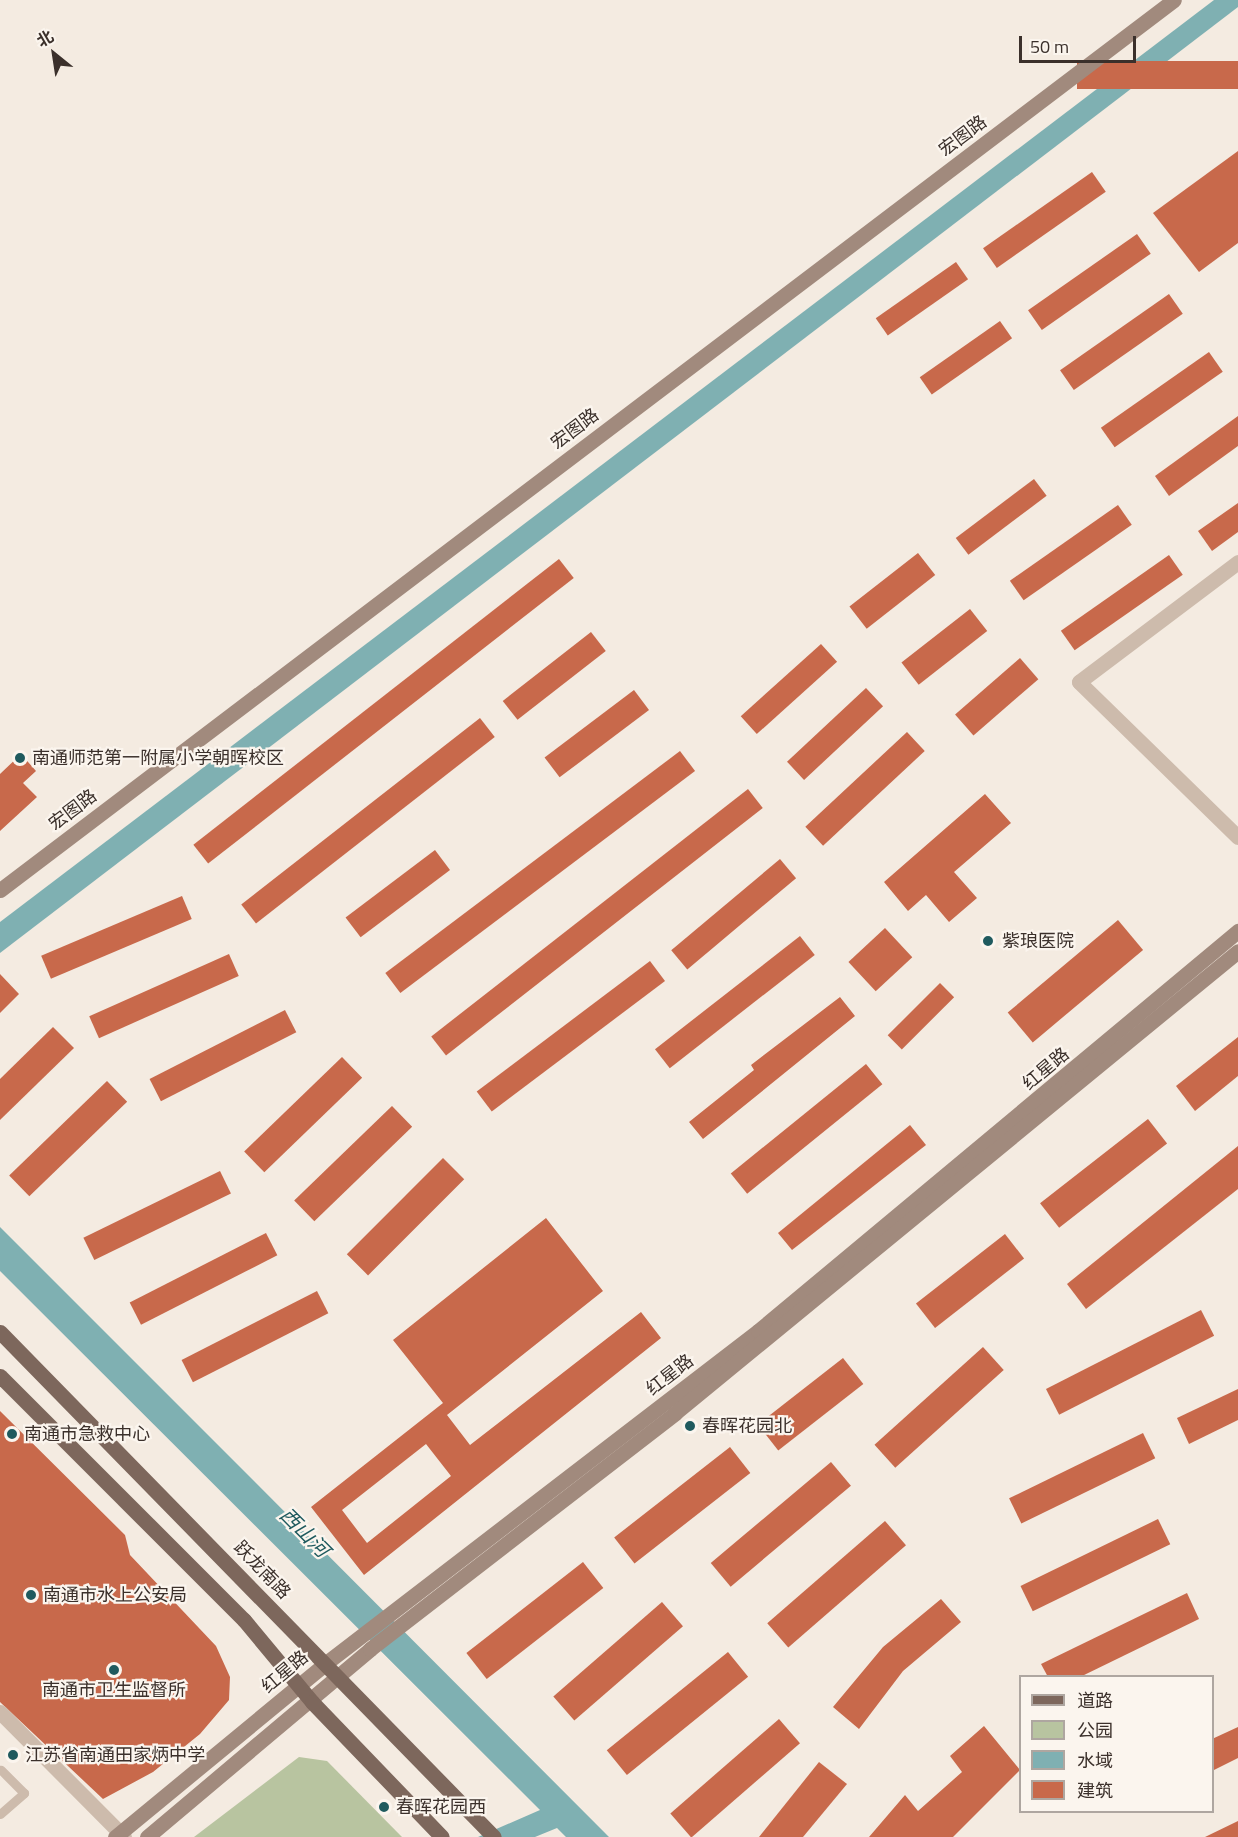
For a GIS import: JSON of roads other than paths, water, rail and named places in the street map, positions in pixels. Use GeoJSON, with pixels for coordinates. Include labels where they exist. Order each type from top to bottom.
{"type":"FeatureCollection","features":[{"type":"Feature","properties":{"kind":"main road","name":"宏图路"},"geometry":{"type":"LineString","coordinates":[[0,890],[1174,0]]}},
{"type":"Feature","properties":{"kind":"main road","name":"红星路"},"geometry":{"type":"LineString","coordinates":[[399,1618],[758,1330],[1238,931]]}},
{"type":"Feature","properties":{"kind":"main road","name":"红星路"},"geometry":{"type":"LineString","coordinates":[[120,1836],[326,1663],[364,1644],[675,1413],[1238,951]]}},
{"type":"Feature","properties":{"kind":"main road","name":"跃龙南路"},"geometry":{"type":"LineString","coordinates":[[0,1332],[494,1837]]}},
{"type":"Feature","properties":{"kind":"main road"},"geometry":{"type":"LineString","coordinates":[[0,1376],[244,1620],[312,1702],[442,1837]]}},
{"type":"Feature","properties":{"kind":"main road","name":"红星路"},"geometry":{"type":"LineString","coordinates":[[147,1837],[312,1702],[339,1677],[364,1644]]}},
{"type":"Feature","properties":{"kind":"street"},"geometry":{"type":"LineString","coordinates":[[1238,562],[1079,682],[1238,837]]}},
{"type":"Feature","properties":{"kind":"street"},"geometry":{"type":"LineString","coordinates":[[0,1712],[120,1836]]}},
{"type":"Feature","properties":{"kind":"lane"},"geometry":{"type":"LineString","coordinates":[[0,1814],[24,1793],[1,1770]]}},
{"type":"Feature","properties":{"kind":"water"},"geometry":{"type":"Polygon","coordinates":[[[1214,0],[1238,0],[1238,7],[0,953],[0,922],[1214,0]]]}},
{"type":"Feature","properties":{"kind":"water"},"geometry":{"type":"Polygon","coordinates":[[[0,1227],[609,1837],[566,1837],[557,1828],[535,1837],[478,1837],[540,1810],[0,1271],[0,1227]]]}},
{"type":"Feature","properties":{"kind":"place","name":"南通师范第一附属小学朝晖校区"},"geometry":{"type":"Point","coordinates":[20,758]}},
{"type":"Feature","properties":{"kind":"place","name":"紫琅医院"},"geometry":{"type":"Point","coordinates":[988,941]}},
{"type":"Feature","properties":{"kind":"place","name":"春晖花园北"},"geometry":{"type":"Point","coordinates":[690,1426]}},
{"type":"Feature","properties":{"kind":"place","name":"南通市急救中心"},"geometry":{"type":"Point","coordinates":[12,1434]}},
{"type":"Feature","properties":{"kind":"place","name":"南通市水上公安局"},"geometry":{"type":"Point","coordinates":[31,1595]}},
{"type":"Feature","properties":{"kind":"place","name":"南通市卫生监督所"},"geometry":{"type":"Point","coordinates":[114,1670]}},
{"type":"Feature","properties":{"kind":"place","name":"江苏省南通田家炳中学"},"geometry":{"type":"Point","coordinates":[13,1755]}},
{"type":"Feature","properties":{"kind":"place","name":"春晖花园西"},"geometry":{"type":"Point","coordinates":[384,1807]}},
{"type":"Feature","properties":{"kind":"water label","name":"西山河"},"geometry":{"type":"Point","coordinates":[305,1532]}}]}
